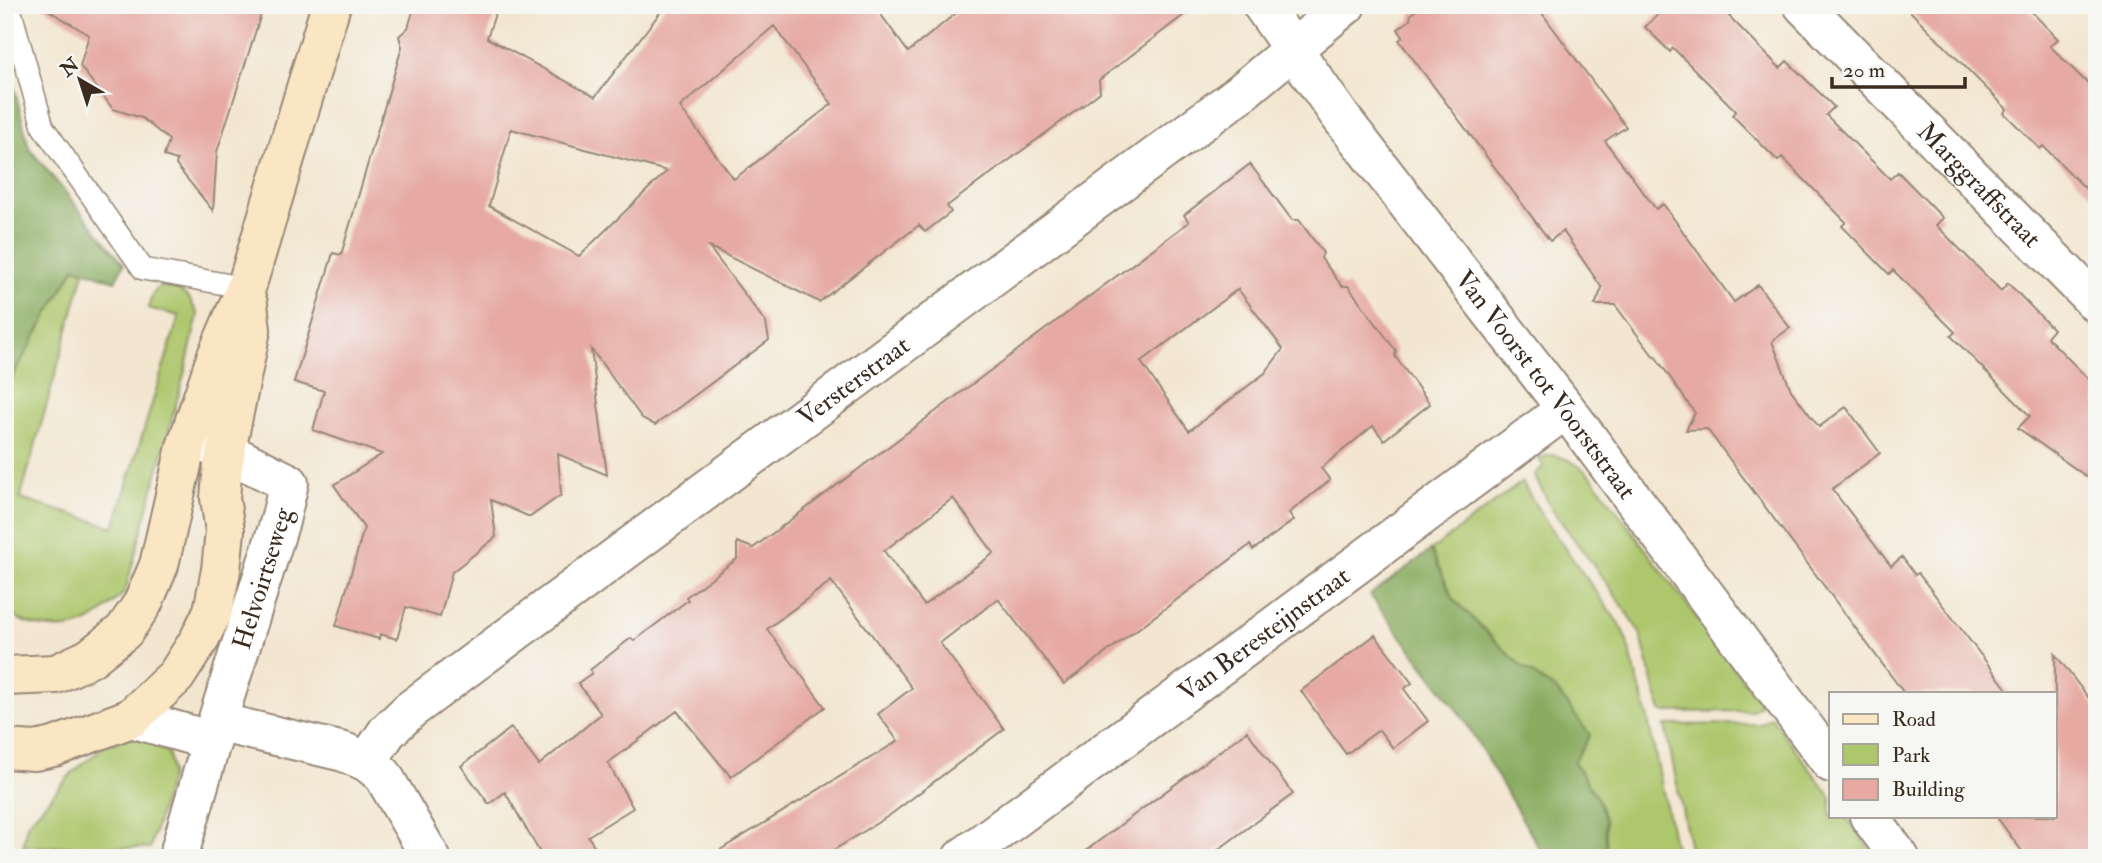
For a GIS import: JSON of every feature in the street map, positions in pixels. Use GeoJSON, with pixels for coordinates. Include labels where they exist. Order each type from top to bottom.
{"type":"FeatureCollection","features":[{"type":"Feature","properties":{"kind":"main road","name":"Helvoirtseweg"},"geometry":{"type":"LineString","coordinates":[[5,676],[56,674],[90,658],[124,631],[144,603],[159,565],[188,438],[216,358],[246,288],[331,5]]}},
{"type":"Feature","properties":{"kind":"main road","name":"Helvoirtseweg"},"geometry":{"type":"LineString","coordinates":[[5,749],[35,751],[54,747],[131,718],[176,676],[199,640],[213,611],[221,570],[225,531],[220,498],[225,451],[251,330],[246,288]]}},
{"type":"Feature","properties":{"kind":"street","name":"Van Voorst tot Voorststraat"},"geometry":{"type":"LineString","coordinates":[[1262,5],[1340,116],[1566,409],[1829,760]]}},
{"type":"Feature","properties":{"kind":"street","name":"Versterstraat"},"geometry":{"type":"LineString","coordinates":[[368,762],[387,732],[410,710],[1238,95],[1346,5]]}},
{"type":"Feature","properties":{"kind":"street","name":"Marggraffstraat"},"geometry":{"type":"LineString","coordinates":[[1803,5],[2097,304]]}},
{"type":"Feature","properties":{"kind":"street","name":"Van Beresteijnstraat"},"geometry":{"type":"LineString","coordinates":[[962,858],[1566,409]]}},
{"type":"Feature","properties":{"kind":"street","name":"Helvoirtseweg"},"geometry":{"type":"LineString","coordinates":[[178,858],[280,521],[289,482],[225,451],[188,438]]}},
{"type":"Feature","properties":{"kind":"street"},"geometry":{"type":"LineString","coordinates":[[131,718],[344,752],[368,762],[383,775],[431,858]]}},
{"type":"Feature","properties":{"kind":"street"},"geometry":{"type":"LineString","coordinates":[[1870,818],[1900,858]]}},
{"type":"Feature","properties":{"kind":"lane"},"geometry":{"type":"LineString","coordinates":[[9,5],[43,127],[140,278],[246,288]]}},
{"type":"Feature","properties":{"kind":"green space"},"geometry":{"type":"Polygon","coordinates":[[[5,49],[29,148],[124,264],[115,281],[75,267],[5,389],[5,49]]]}},
{"type":"Feature","properties":{"kind":"green space"},"geometry":{"type":"Polygon","coordinates":[[[75,267],[85,269],[20,499],[114,527],[179,316],[148,308],[153,293],[160,286],[177,289],[189,298],[198,315],[125,592],[96,617],[86,622],[65,628],[53,628],[24,622],[5,609],[5,389],[75,267]]]}},
{"type":"Feature","properties":{"kind":"green space"},"geometry":{"type":"Polygon","coordinates":[[[1552,455],[1573,462],[1591,476],[1761,704],[1751,711],[1661,712],[1640,633],[1553,511],[1534,475],[1544,466],[1538,458],[1552,455]]]}},
{"type":"Feature","properties":{"kind":"green space"},"geometry":{"type":"Polygon","coordinates":[[[1522,482],[1544,519],[1624,631],[1646,710],[1677,858],[1607,858],[1605,820],[1599,801],[1574,762],[1557,691],[1521,666],[1454,600],[1431,550],[1522,482]]]}},
{"type":"Feature","properties":{"kind":"green space"},"geometry":{"type":"Polygon","coordinates":[[[1431,550],[1454,600],[1521,666],[1557,691],[1590,735],[1574,762],[1599,801],[1605,820],[1607,858],[1545,858],[1465,721],[1370,595],[1431,550]]]}},
{"type":"Feature","properties":{"kind":"green space"},"geometry":{"type":"Polygon","coordinates":[[[1771,717],[1829,794],[1829,818],[1846,818],[1876,858],[1692,858],[1665,725],[1761,724],[1771,717]]]}},
{"type":"Feature","properties":{"kind":"green space"},"geometry":{"type":"Polygon","coordinates":[[[128,737],[154,740],[169,754],[171,775],[150,848],[23,846],[27,824],[73,772],[102,748],[128,737]]]}},
{"type":"Feature","properties":{"kind":"building"},"geometry":{"type":"Polygon","coordinates":[[[40,5],[264,5],[217,152],[213,211],[176,165],[177,160],[164,156],[169,140],[142,118],[113,109],[80,66],[89,35],[40,5]]]}},
{"type":"Feature","properties":{"kind":"building"},"geometry":{"type":"Polygon","coordinates":[[[415,5],[498,5],[487,38],[595,97],[666,5],[874,5],[908,52],[966,5],[1197,5],[1099,80],[1100,92],[947,206],[951,212],[925,232],[919,225],[819,302],[708,246],[766,323],[769,340],[655,425],[642,418],[591,349],[607,475],[558,454],[561,495],[530,517],[491,500],[496,537],[452,572],[440,617],[406,607],[397,639],[380,634],[379,639],[336,626],[364,528],[334,485],[382,454],[313,430],[324,391],[294,382],[333,253],[341,255],[402,47],[399,36],[408,28],[415,5]],[[774,26],[680,107],[734,179],[832,104],[774,26]],[[511,129],[489,206],[579,256],[667,171],[511,129]]]}},
{"type":"Feature","properties":{"kind":"building"},"geometry":{"type":"Polygon","coordinates":[[[1423,5],[1536,5],[1626,127],[1605,141],[1656,209],[1663,204],[1734,302],[1758,285],[1790,328],[1772,341],[1791,390],[1819,427],[1846,407],[1880,453],[1832,489],[1891,566],[1902,557],[1915,575],[1918,573],[2009,692],[1903,692],[1707,429],[1686,430],[1695,413],[1615,305],[1595,305],[1602,288],[1563,231],[1550,241],[1399,40],[1403,37],[1398,29],[1410,20],[1411,14],[1423,5]]]}},
{"type":"Feature","properties":{"kind":"building"},"geometry":{"type":"Polygon","coordinates":[[[1667,5],[1718,5],[1780,68],[1787,61],[1834,107],[1826,115],[1890,179],[1898,172],[1943,218],[1936,225],[2001,291],[2008,283],[2053,329],[2047,337],[2097,388],[2097,484],[2018,428],[2030,416],[1951,336],[1955,332],[1893,270],[1889,274],[1842,226],[1846,222],[1782,157],[1778,161],[1732,115],[1736,111],[1673,48],[1670,52],[1645,27],[1667,5]]]}},
{"type":"Feature","properties":{"kind":"building"},"geometry":{"type":"Polygon","coordinates":[[[1904,5],[2025,5],[2058,39],[2050,46],[2097,93],[2097,200],[2043,146],[2040,149],[2004,113],[2007,109],[1904,5]]]}},
{"type":"Feature","properties":{"kind":"building"},"geometry":{"type":"Polygon","coordinates":[[[1250,164],[1292,220],[1299,220],[1323,253],[1321,258],[1342,286],[1348,286],[1366,310],[1430,404],[1384,440],[1373,426],[1321,468],[1330,480],[1289,513],[1294,520],[1253,550],[1250,545],[1064,684],[998,599],[940,643],[1004,729],[890,815],[821,858],[707,858],[898,741],[878,714],[912,688],[831,581],[767,629],[825,707],[731,777],[677,711],[608,763],[633,808],[588,836],[602,858],[543,858],[505,792],[489,804],[461,766],[511,728],[539,765],[601,714],[578,683],[592,673],[590,670],[631,638],[634,641],[737,559],[737,542],[753,548],[1189,222],[1184,215],[1250,164]],[[1238,289],[1141,362],[1189,431],[1265,373],[1283,349],[1238,289]],[[953,498],[884,551],[924,605],[994,553],[953,498]]]}},
{"type":"Feature","properties":{"kind":"building"},"geometry":{"type":"Polygon","coordinates":[[[1375,635],[1412,683],[1404,689],[1428,721],[1393,748],[1379,730],[1346,754],[1301,691],[1375,635]]]}},
{"type":"Feature","properties":{"kind":"building"},"geometry":{"type":"Polygon","coordinates":[[[2055,654],[2097,709],[2097,858],[2027,858],[1997,818],[2056,818],[2055,654]]]}},
{"type":"Feature","properties":{"kind":"building"},"geometry":{"type":"Polygon","coordinates":[[[1247,731],[1293,794],[1207,858],[1076,858],[1247,731]]]}}]}
